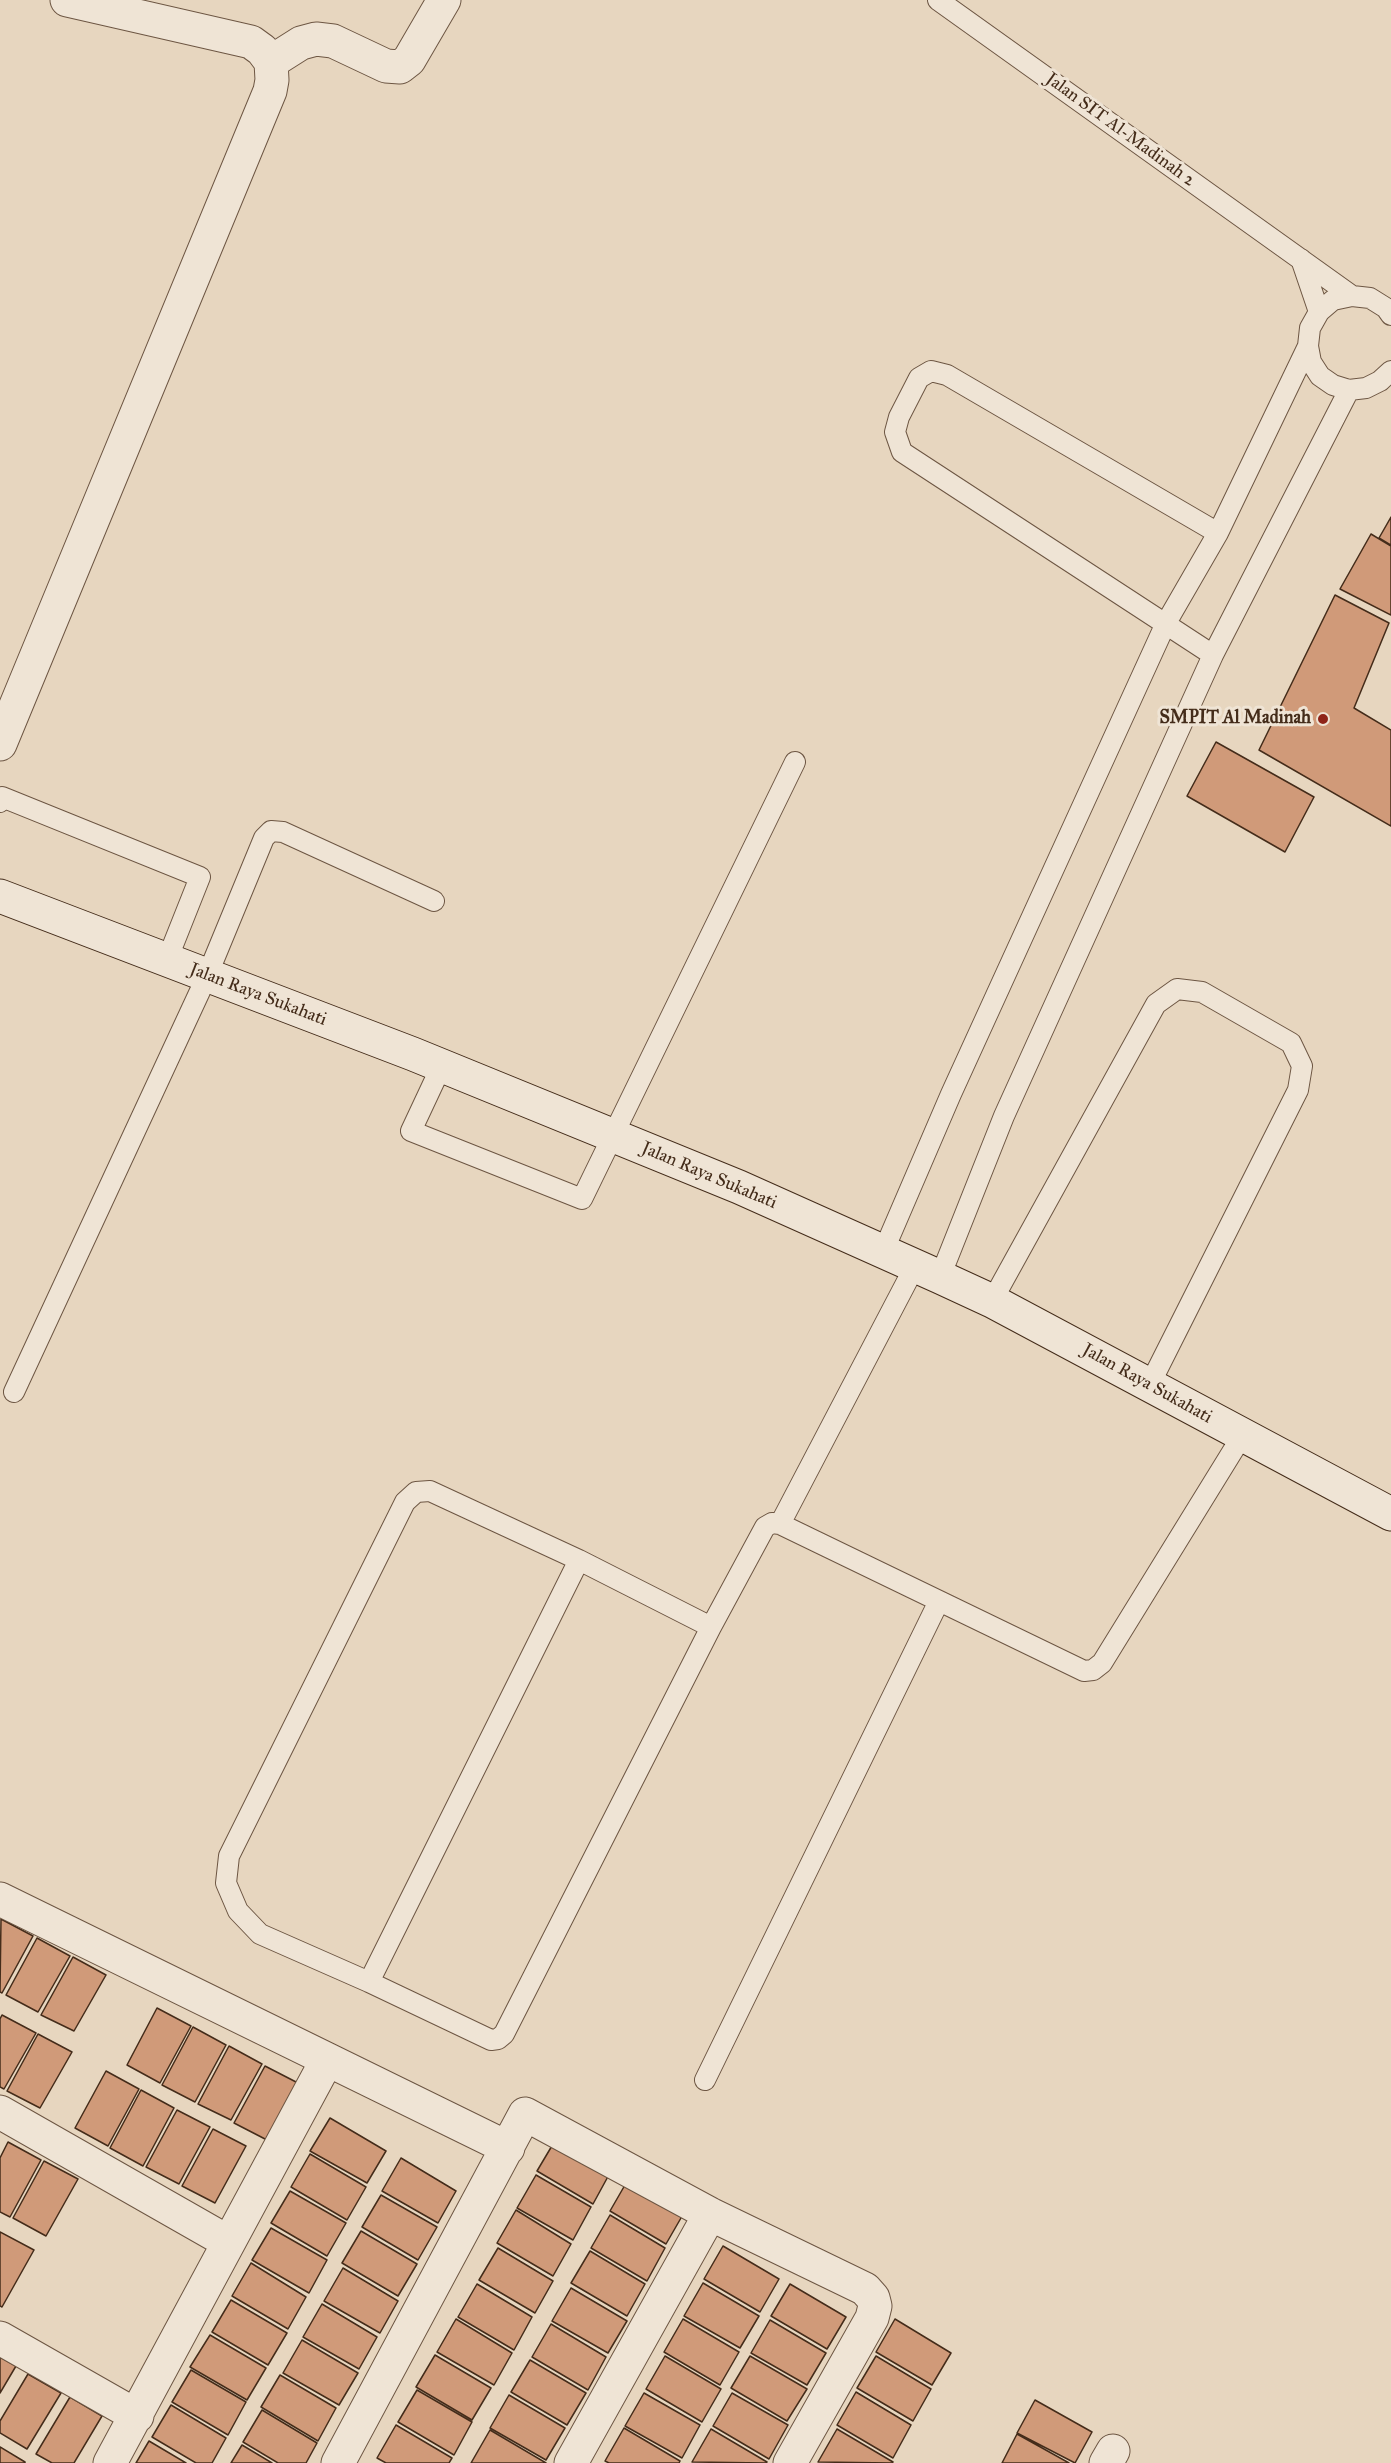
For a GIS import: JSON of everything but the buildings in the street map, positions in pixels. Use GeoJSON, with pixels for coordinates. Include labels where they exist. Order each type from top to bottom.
{"type":"FeatureCollection","features":[{"type":"Feature","properties":{"kind":"street"},"geometry":{"type":"LineString","coordinates":[[0,744],[270,91],[271,62],[262,50],[251,42],[67,0]]}},
{"type":"Feature","properties":{"kind":"street"},"geometry":{"type":"LineString","coordinates":[[271,62],[301,43],[315,39],[333,41],[386,66],[400,67],[409,60],[444,0]]}},
{"type":"Feature","properties":{"kind":"street","name":"Jalan Raya Sukahati"},"geometry":{"type":"LineString","coordinates":[[0,896],[441,1067],[739,1187],[992,1300],[1391,1514]]}},
{"type":"Feature","properties":{"kind":"street"},"geometry":{"type":"LineString","coordinates":[[0,1899],[508,2148]]}},
{"type":"Feature","properties":{"kind":"street"},"geometry":{"type":"LineString","coordinates":[[110,2463],[327,2060]]}},
{"type":"Feature","properties":{"kind":"street"},"geometry":{"type":"LineString","coordinates":[[0,2112],[228,2242]]}},
{"type":"Feature","properties":{"kind":"street"},"geometry":{"type":"LineString","coordinates":[[338,2463],[525,2114],[710,2214],[865,2289],[873,2298],[875,2306],[872,2318],[790,2463]]}},
{"type":"Feature","properties":{"kind":"street"},"geometry":{"type":"LineString","coordinates":[[571,2463],[710,2214]]}},
{"type":"Feature","properties":{"kind":"street"},"geometry":{"type":"LineString","coordinates":[[0,2338],[137,2416]]}},
{"type":"Feature","properties":{"kind":"lane","name":"Jalan SIT Al-Madinah 2"},"geometry":{"type":"LineString","coordinates":[[938,0],[1352,296],[1370,298],[1389,310]]}},
{"type":"Feature","properties":{"kind":"lane"},"geometry":{"type":"LineString","coordinates":[[1301,259],[1319,312]]}},
{"type":"Feature","properties":{"kind":"lane"},"geometry":{"type":"LineString","coordinates":[[1352,296],[1334,300],[1319,312],[1310,328],[1308,346],[1311,362],[1320,376],[1333,385],[1349,390],[1366,388],[1380,381],[1391,371]]}},
{"type":"Feature","properties":{"kind":"lane"},"geometry":{"type":"LineString","coordinates":[[883,1252],[951,1094],[1166,623],[1218,532],[1308,346]]}},
{"type":"Feature","properties":{"kind":"lane"},"geometry":{"type":"LineString","coordinates":[[1213,655],[902,452],[895,432],[899,417],[919,378],[932,371],[947,375],[1218,532]]}},
{"type":"Feature","properties":{"kind":"lane"},"geometry":{"type":"LineString","coordinates":[[780,1524],[928,1272],[1004,1116],[1213,655],[1349,390]]}},
{"type":"Feature","properties":{"kind":"lane"},"geometry":{"type":"LineString","coordinates":[[441,1067],[411,1131],[582,1199],[795,762]]}},
{"type":"Feature","properties":{"kind":"lane"},"geometry":{"type":"LineString","coordinates":[[0,802],[2,797],[200,877],[167,960]]}},
{"type":"Feature","properties":{"kind":"lane"},"geometry":{"type":"LineString","coordinates":[[14,1392],[207,975],[264,838],[271,831],[284,832],[434,901]]}},
{"type":"Feature","properties":{"kind":"lane"},"geometry":{"type":"LineString","coordinates":[[992,1300],[1156,1004],[1177,989],[1202,992],[1291,1044],[1302,1066],[1298,1090],[1150,1384]]}},
{"type":"Feature","properties":{"kind":"lane"},"geometry":{"type":"LineString","coordinates":[[711,1627],[579,1560],[430,1491],[416,1492],[405,1502],[229,1856],[226,1883],[238,1911],[260,1934],[369,1982],[491,2040],[498,2039],[504,2034],[711,1627],[765,1527],[772,1523],[780,1524],[1084,1671],[1093,1670],[1102,1663],[1242,1436]]}},
{"type":"Feature","properties":{"kind":"lane"},"geometry":{"type":"LineString","coordinates":[[369,1982],[579,1560]]}},
{"type":"Feature","properties":{"kind":"lane"},"geometry":{"type":"LineString","coordinates":[[705,2080],[939,1601]]}},
{"type":"Feature","properties":{"kind":"place","name":"SMPIT Al Madinah"},"geometry":{"type":"Point","coordinates":[1323,719]}}]}
